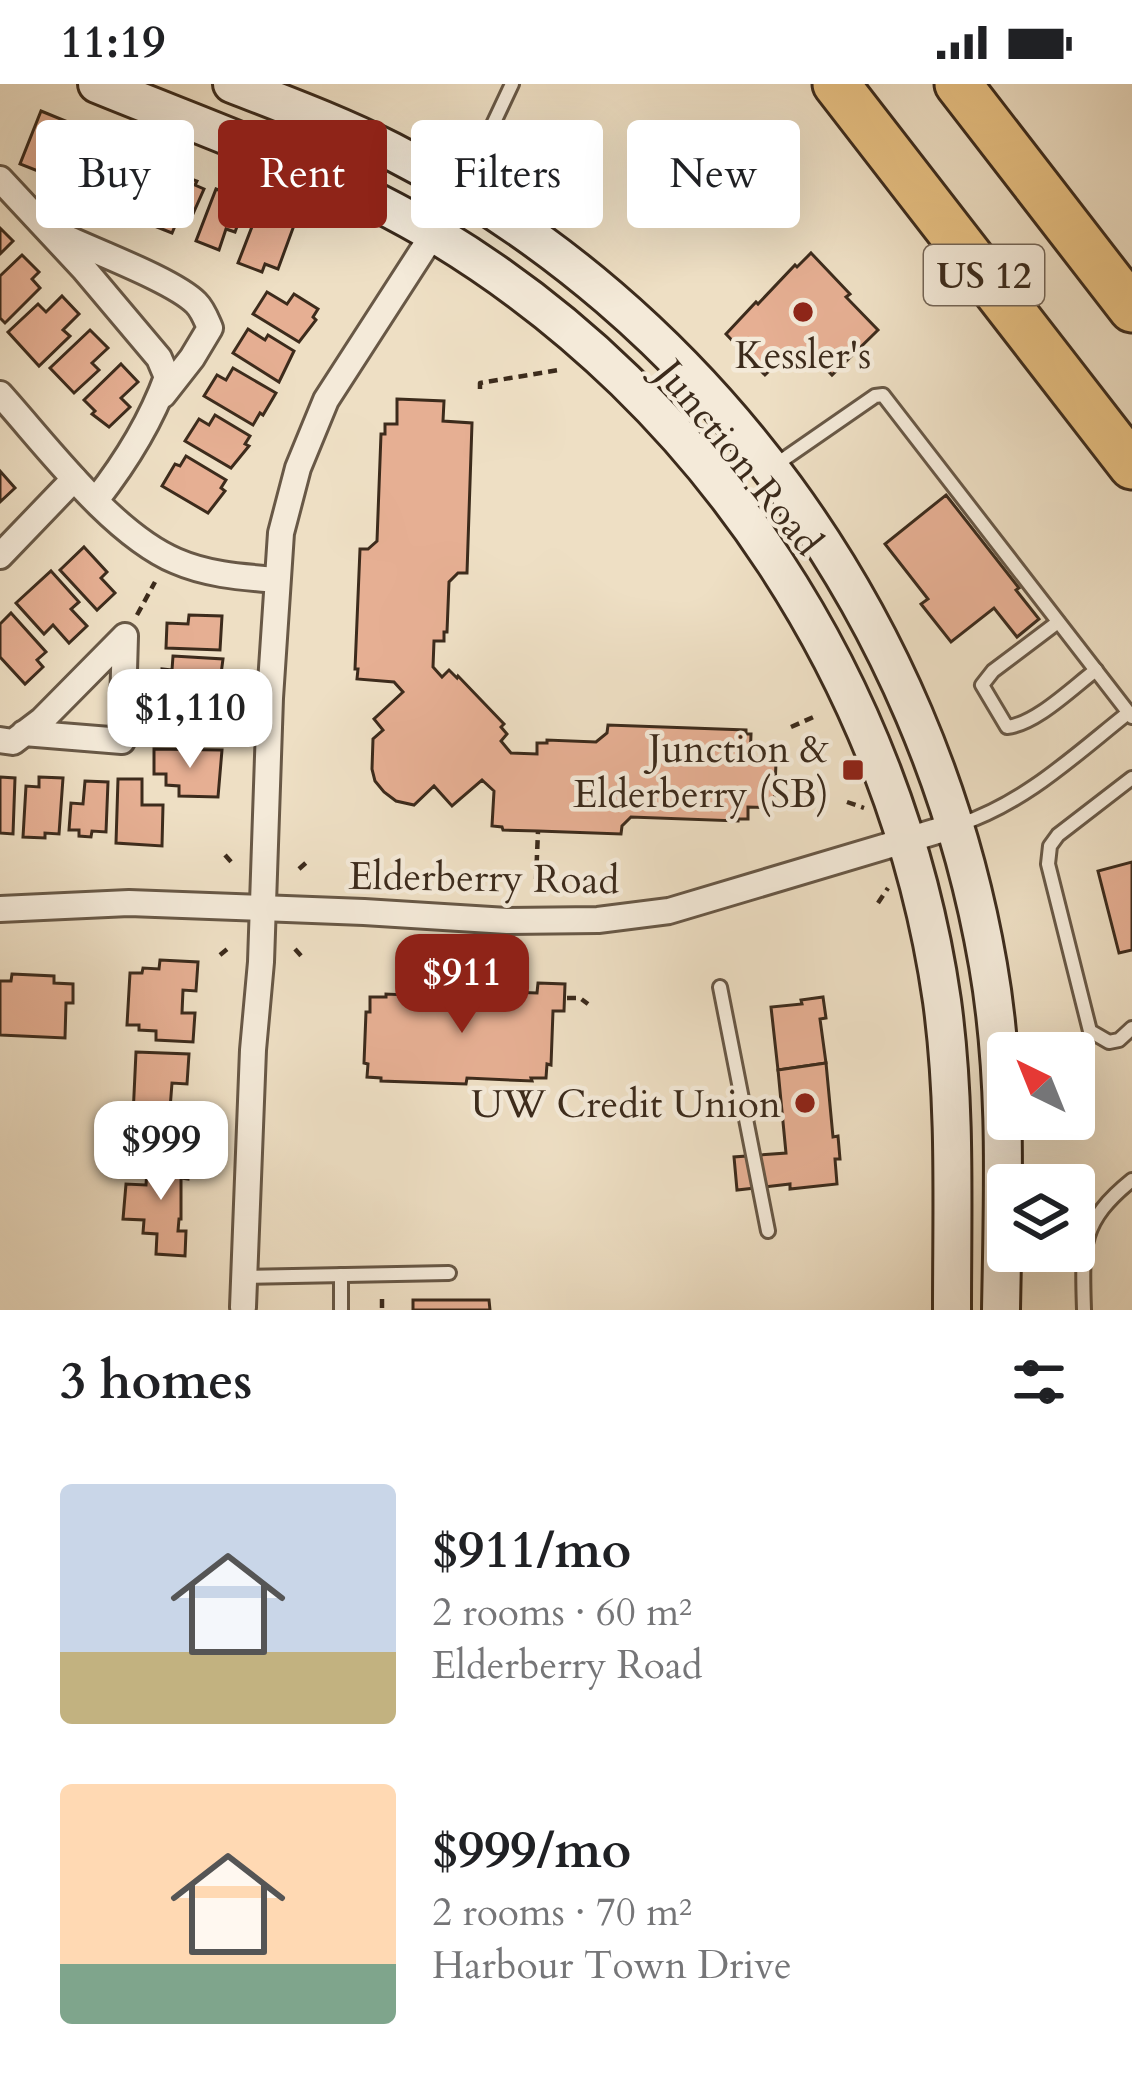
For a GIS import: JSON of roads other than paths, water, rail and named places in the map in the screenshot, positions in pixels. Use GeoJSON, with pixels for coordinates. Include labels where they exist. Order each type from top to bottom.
{"type":"FeatureCollection","features":[{"type":"Feature","properties":{"kind":"highway","name":"US 12"},"geometry":{"type":"LineString","coordinates":[[836,84],[1132,466]]}},
{"type":"Feature","properties":{"kind":"highway","name":"US 12"},"geometry":{"type":"LineString","coordinates":[[958,84],[1132,309]]}},
{"type":"Feature","properties":{"kind":"street","name":"Junction Road"},"geometry":{"type":"LineString","coordinates":[[98,84],[319,174],[434,234],[496,274],[638,393],[691,450],[789,580],[863,723],[904,839],[931,940],[949,1063],[952,1310]]}},
{"type":"Feature","properties":{"kind":"street","name":"Junction Road"},"geometry":{"type":"LineString","coordinates":[[232,84],[343,128],[411,162]]}},
{"type":"Feature","properties":{"kind":"street"},"geometry":{"type":"LineString","coordinates":[[0,178],[159,358],[167,377],[117,474],[96,500]]}},
{"type":"Feature","properties":{"kind":"street"},"geometry":{"type":"LineString","coordinates":[[243,1306],[281,533],[298,468],[326,400],[438,228]]}},
{"type":"Feature","properties":{"kind":"street","name":"Junction Road"},"geometry":{"type":"LineString","coordinates":[[516,228],[617,304],[730,418],[833,556],[871,620],[908,700],[954,826],[988,965],[1000,1061],[1001,1310]]}},
{"type":"Feature","properties":{"kind":"street"},"geometry":{"type":"LineString","coordinates":[[45,229],[160,281],[200,307],[210,328],[193,358],[159,399]]}},
{"type":"Feature","properties":{"kind":"street"},"geometry":{"type":"LineString","coordinates":[[0,394],[96,500],[171,560],[204,571],[277,580]]}},
{"type":"Feature","properties":{"kind":"street"},"geometry":{"type":"LineString","coordinates":[[0,556],[74,478]]}},
{"type":"Feature","properties":{"kind":"street"},"geometry":{"type":"LineString","coordinates":[[125,636],[122,741],[12,737],[42,720],[125,636]]}},
{"type":"Feature","properties":{"kind":"street","name":"Elderberry Road"},"geometry":{"type":"LineString","coordinates":[[0,909],[128,903],[507,921],[598,920],[669,911],[954,826]]}},
{"type":"Feature","properties":{"kind":"lane"},"geometry":{"type":"LineString","coordinates":[[496,120],[512,84]]}},
{"type":"Feature","properties":{"kind":"lane"},"geometry":{"type":"LineString","coordinates":[[770,469],[883,395],[1130,715],[1015,801],[954,826]]}},
{"type":"Feature","properties":{"kind":"lane"},"geometry":{"type":"LineString","coordinates":[[1058,622],[993,671],[982,685],[1007,727],[1034,717],[1096,670]]}},
{"type":"Feature","properties":{"kind":"lane"},"geometry":{"type":"LineString","coordinates":[[1132,778],[1058,836],[1050,846],[1048,864],[1090,1031],[1109,1042],[1132,1028]]}},
{"type":"Feature","properties":{"kind":"lane"},"geometry":{"type":"LineString","coordinates":[[720,987],[769,1231]]}},
{"type":"Feature","properties":{"kind":"lane"},"geometry":{"type":"LineString","coordinates":[[1084,1310],[1083,1262],[1089,1227],[1132,1180]]}},
{"type":"Feature","properties":{"kind":"lane"},"geometry":{"type":"LineString","coordinates":[[244,1277],[449,1273]]}},
{"type":"Feature","properties":{"kind":"lane"},"geometry":{"type":"LineString","coordinates":[[341,1275],[341,1310]]}},
{"type":"Feature","properties":{"kind":"place","name":"Kessler's"},"geometry":{"type":"Point","coordinates":[803,312]}},
{"type":"Feature","properties":{"kind":"place","name":"Junction & Elderberry (SB)"},"geometry":{"type":"Point","coordinates":[853,770]}},
{"type":"Feature","properties":{"kind":"place","name":"UW Credit Union"},"geometry":{"type":"Point","coordinates":[805,1103]}}]}
